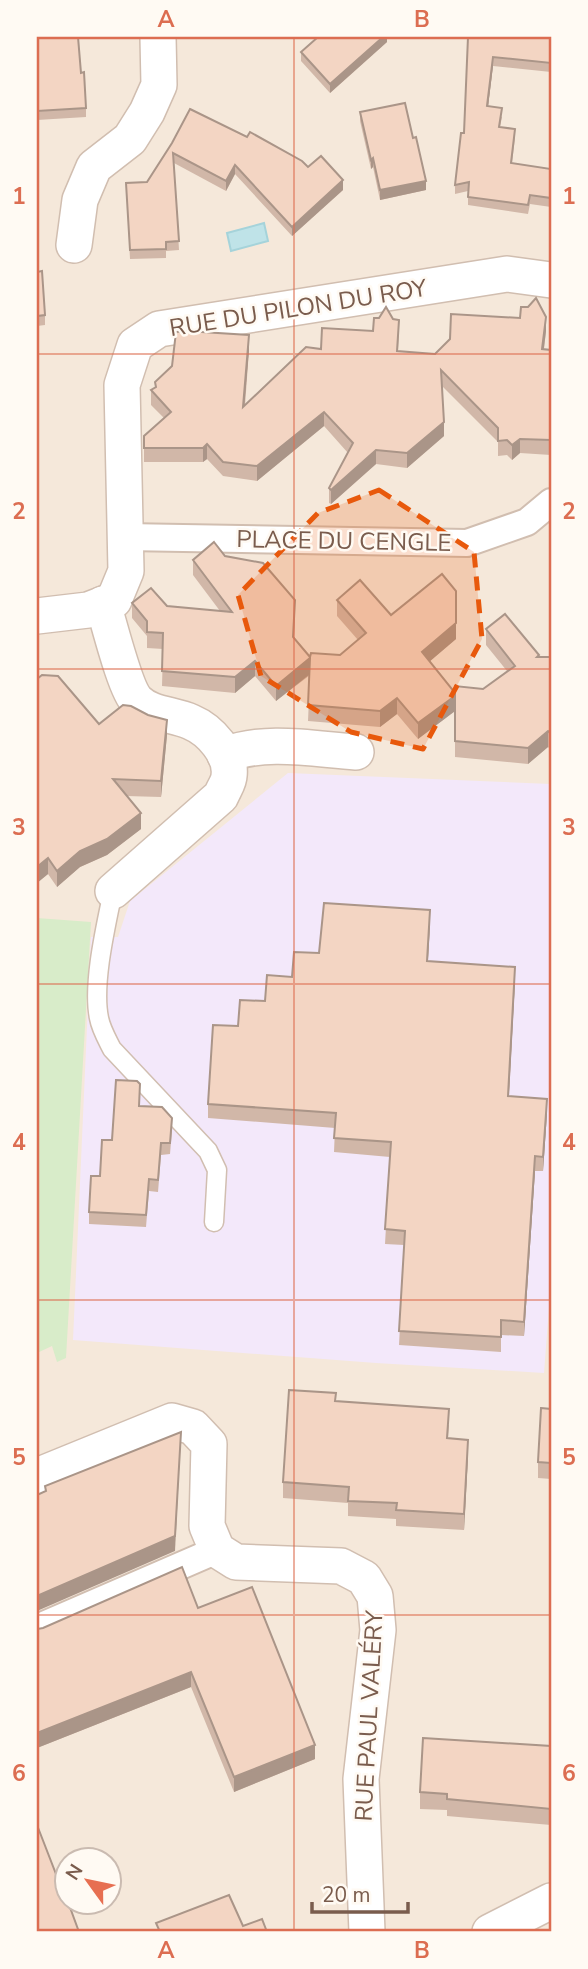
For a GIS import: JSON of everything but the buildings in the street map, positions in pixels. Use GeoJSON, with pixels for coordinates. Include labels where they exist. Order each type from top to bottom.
{"type":"FeatureCollection","features":[{"type":"Feature","properties":{"kind":"street"},"geometry":{"type":"LineString","coordinates":[[74,245],[80,200],[94,167],[130,139],[147,112],[159,85],[158,37]]}},
{"type":"Feature","properties":{"kind":"street","name":"RUE DU PILON DU ROY"},"geometry":{"type":"LineString","coordinates":[[103,604],[114,600],[125,571],[122,385],[135,345],[159,330],[506,274],[551,280]]}},
{"type":"Feature","properties":{"kind":"street","name":"PLACE DU CENGLE"},"geometry":{"type":"LineString","coordinates":[[125,537],[467,543],[527,522],[551,502]]}},
{"type":"Feature","properties":{"kind":"street"},"geometry":{"type":"LineString","coordinates":[[37,616],[88,611],[103,604],[135,700],[151,710],[192,722],[214,737],[226,755],[230,776],[221,796],[113,891]]}},
{"type":"Feature","properties":{"kind":"street"},"geometry":{"type":"LineString","coordinates":[[226,755],[243,748],[261,746],[356,752]]}},
{"type":"Feature","properties":{"kind":"street"},"geometry":{"type":"LineString","coordinates":[[37,1476],[172,1421],[193,1427],[209,1444],[207,1526],[217,1550],[37,1628]]}},
{"type":"Feature","properties":{"kind":"street","name":"RUE PAUL VALÉRY"},"geometry":{"type":"LineString","coordinates":[[217,1550],[236,1562],[341,1566],[364,1578],[375,1596],[378,1630],[361,1779],[367,1932]]}},
{"type":"Feature","properties":{"kind":"street"},"geometry":{"type":"LineString","coordinates":[[490,1932],[551,1901]]}},
{"type":"Feature","properties":{"kind":"lane"},"geometry":{"type":"LineString","coordinates":[[113,891],[104,937],[98,1016],[112,1049],[208,1151],[218,1170],[214,1222]]}},
{"type":"Feature","properties":{"kind":"highlighted area"},"geometry":{"type":"Polygon","coordinates":[[[379,490],[474,552],[482,639],[423,749],[351,732],[261,676],[238,595],[318,513],[379,490]]]}},
{"type":"Feature","properties":{"kind":"shaded area"},"geometry":{"type":"Polygon","coordinates":[[[37,37],[551,37],[551,1932],[37,1932],[37,37]]]}},
{"type":"Feature","properties":{"kind":"shaded area"},"geometry":{"type":"Polygon","coordinates":[[[288,773],[551,784],[551,1281],[544,1373],[73,1340],[91,937],[118,937],[130,901],[288,773]]]}},
{"type":"Feature","properties":{"kind":"green space"},"geometry":{"type":"Polygon","coordinates":[[[37,918],[91,922],[66,1358],[57,1362],[52,1346],[37,1353],[37,918]]]}},
{"type":"Feature","properties":{"kind":"water"},"geometry":{"type":"Polygon","coordinates":[[[264,223],[268,241],[231,251],[227,233],[264,223]]]}}]}
